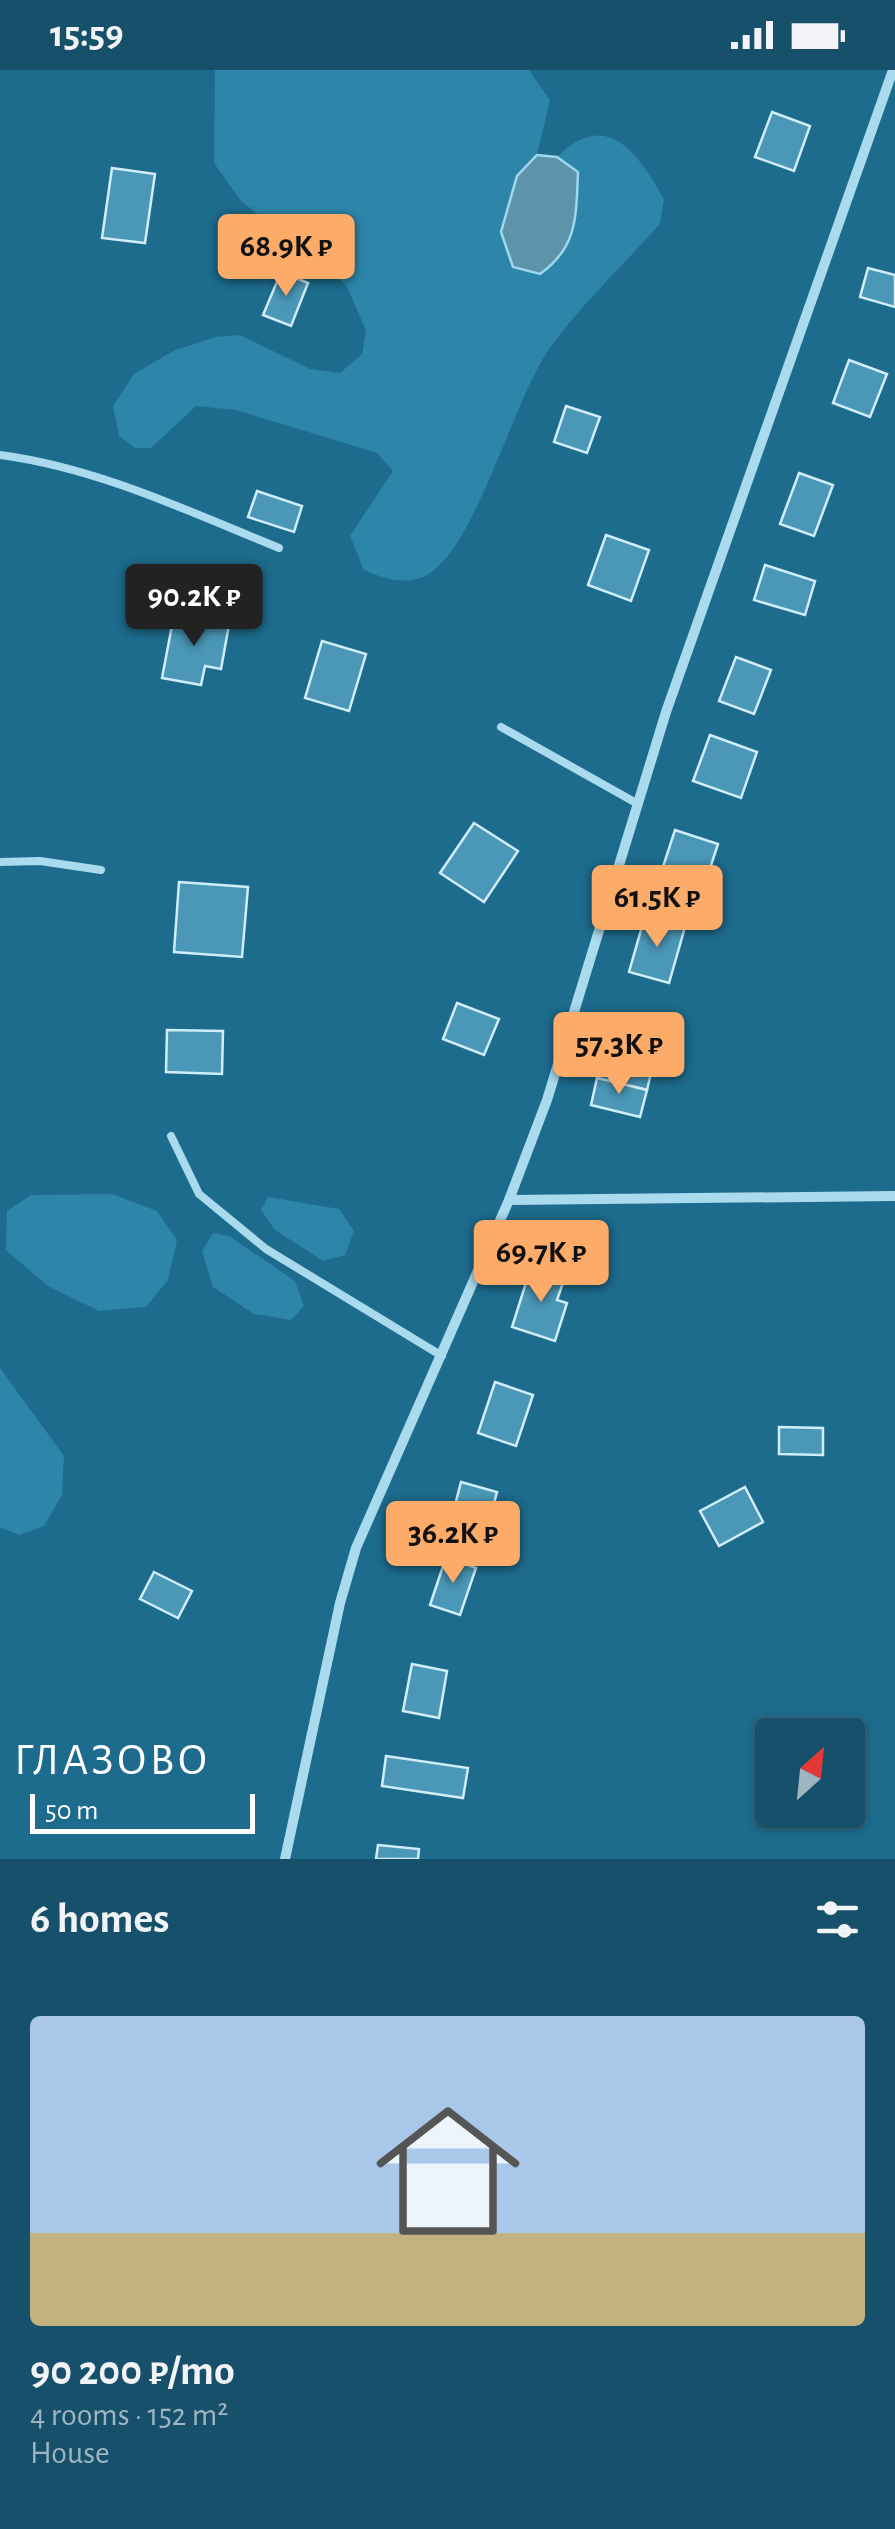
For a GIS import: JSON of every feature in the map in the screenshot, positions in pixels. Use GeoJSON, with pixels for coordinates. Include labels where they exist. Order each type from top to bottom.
{"type":"FeatureCollection","features":[{"type":"Feature","properties":{"kind":"street"},"geometry":{"type":"LineString","coordinates":[[285,1859],[340,1603],[356,1548],[442,1356],[547,1100],[638,804],[741,495],[892,70]]}},
{"type":"Feature","properties":{"kind":"street"},"geometry":{"type":"LineString","coordinates":[[508,1200],[895,1196]]}},
{"type":"Feature","properties":{"kind":"lane"},"geometry":{"type":"LineString","coordinates":[[0,455],[51,463],[132,489],[279,548]]}},
{"type":"Feature","properties":{"kind":"lane"},"geometry":{"type":"LineString","coordinates":[[501,727],[638,804]]}},
{"type":"Feature","properties":{"kind":"lane"},"geometry":{"type":"LineString","coordinates":[[0,862],[40,861],[101,870]]}},
{"type":"Feature","properties":{"kind":"lane"},"geometry":{"type":"LineString","coordinates":[[171,1136],[199,1194],[253,1238],[442,1356]]}},
{"type":"Feature","properties":{"kind":"shaded area"},"geometry":{"type":"Polygon","coordinates":[[[215,70],[529,70],[550,100],[537,155],[517,176],[501,231],[513,267],[540,274],[578,173],[557,157],[575,143],[591,136],[606,136],[619,142],[643,166],[664,199],[660,224],[552,345],[537,369],[460,539],[442,563],[423,577],[400,580],[364,570],[350,536],[393,471],[377,453],[236,410],[196,406],[151,448],[135,448],[119,436],[113,406],[134,374],[175,350],[216,337],[240,335],[310,369],[340,373],[362,354],[366,330],[346,285],[241,201],[214,163],[215,70]]]}},
{"type":"Feature","properties":{"kind":"shaded area"},"geometry":{"type":"Polygon","coordinates":[[[537,155],[557,157],[578,172],[575,216],[568,241],[562,253],[540,274],[513,267],[501,232],[517,176],[537,155]]]}},
{"type":"Feature","properties":{"kind":"shaded area"},"geometry":{"type":"Polygon","coordinates":[[[112,1194],[157,1211],[177,1240],[168,1280],[146,1307],[99,1311],[48,1286],[6,1250],[7,1211],[31,1195],[112,1194]]]}},
{"type":"Feature","properties":{"kind":"shaded area"},"geometry":{"type":"Polygon","coordinates":[[[268,1197],[339,1209],[354,1231],[345,1255],[323,1261],[275,1230],[261,1210],[268,1197]]]}},
{"type":"Feature","properties":{"kind":"shaded area"},"geometry":{"type":"Polygon","coordinates":[[[213,1233],[229,1236],[295,1281],[304,1306],[291,1320],[254,1314],[213,1287],[202,1251],[213,1233]]]}},
{"type":"Feature","properties":{"kind":"shaded area"},"geometry":{"type":"Polygon","coordinates":[[[0,1368],[64,1456],[62,1495],[44,1526],[19,1535],[0,1527],[0,1368]]]}},
{"type":"Feature","properties":{"kind":"building"},"geometry":{"type":"Polygon","coordinates":[[[772,112],[810,126],[794,171],[755,157],[772,112]]]}},
{"type":"Feature","properties":{"kind":"building"},"geometry":{"type":"Polygon","coordinates":[[[112,168],[155,174],[145,243],[102,238],[112,168]]]}},
{"type":"Feature","properties":{"kind":"building"},"geometry":{"type":"Polygon","coordinates":[[[868,268],[895,275],[895,307],[860,297],[868,268]]]}},
{"type":"Feature","properties":{"kind":"building"},"geometry":{"type":"Polygon","coordinates":[[[281,272],[308,283],[291,326],[263,315],[281,272]]]}},
{"type":"Feature","properties":{"kind":"building"},"geometry":{"type":"Polygon","coordinates":[[[849,360],[887,374],[870,417],[833,403],[849,360]]]}},
{"type":"Feature","properties":{"kind":"building"},"geometry":{"type":"Polygon","coordinates":[[[566,406],[600,417],[587,453],[554,442],[566,406]]]}},
{"type":"Feature","properties":{"kind":"building"},"geometry":{"type":"Polygon","coordinates":[[[799,473],[833,485],[814,536],[780,524],[799,473]]]}},
{"type":"Feature","properties":{"kind":"building"},"geometry":{"type":"Polygon","coordinates":[[[257,491],[302,506],[294,532],[248,517],[257,491]]]}},
{"type":"Feature","properties":{"kind":"building"},"geometry":{"type":"Polygon","coordinates":[[[606,535],[649,550],[631,601],[588,585],[606,535]]]}},
{"type":"Feature","properties":{"kind":"building"},"geometry":{"type":"Polygon","coordinates":[[[765,565],[815,581],[805,615],[754,600],[765,565]]]}},
{"type":"Feature","properties":{"kind":"building"},"geometry":{"type":"Polygon","coordinates":[[[174,615],[229,625],[221,669],[205,666],[201,685],[162,678],[174,615]]]}},
{"type":"Feature","properties":{"kind":"building"},"geometry":{"type":"Polygon","coordinates":[[[322,641],[366,654],[349,711],[305,698],[322,641]]]}},
{"type":"Feature","properties":{"kind":"building"},"geometry":{"type":"Polygon","coordinates":[[[736,657],[771,670],[754,714],[719,701],[736,657]]]}},
{"type":"Feature","properties":{"kind":"building"},"geometry":{"type":"Polygon","coordinates":[[[710,735],[757,752],[741,798],[693,781],[710,735]]]}},
{"type":"Feature","properties":{"kind":"building"},"geometry":{"type":"Polygon","coordinates":[[[474,823],[518,851],[484,902],[440,873],[474,823]]]}},
{"type":"Feature","properties":{"kind":"building"},"geometry":{"type":"Polygon","coordinates":[[[675,830],[718,844],[699,902],[656,888],[675,830]]]}},
{"type":"Feature","properties":{"kind":"building"},"geometry":{"type":"Polygon","coordinates":[[[179,882],[248,887],[242,957],[174,952],[179,882]]]}},
{"type":"Feature","properties":{"kind":"building"},"geometry":{"type":"Polygon","coordinates":[[[645,916],[685,927],[669,983],[629,972],[645,916]]]}},
{"type":"Feature","properties":{"kind":"building"},"geometry":{"type":"Polygon","coordinates":[[[457,1003],[499,1019],[484,1055],[443,1039],[457,1003]]]}},
{"type":"Feature","properties":{"kind":"building"},"geometry":{"type":"Polygon","coordinates":[[[609,1027],[641,1035],[638,1047],[656,1052],[647,1090],[597,1078],[609,1027]]]}},
{"type":"Feature","properties":{"kind":"building"},"geometry":{"type":"Polygon","coordinates":[[[167,1030],[223,1031],[222,1074],[166,1072],[167,1030]]]}},
{"type":"Feature","properties":{"kind":"building"},"geometry":{"type":"Polygon","coordinates":[[[597,1078],[647,1090],[640,1117],[591,1105],[597,1078]]]}},
{"type":"Feature","properties":{"kind":"building"},"geometry":{"type":"Polygon","coordinates":[[[531,1267],[565,1277],[557,1300],[567,1303],[555,1341],[512,1327],[531,1267]]]}},
{"type":"Feature","properties":{"kind":"building"},"geometry":{"type":"Polygon","coordinates":[[[495,1382],[533,1395],[516,1446],[478,1433],[495,1382]]]}},
{"type":"Feature","properties":{"kind":"building"},"geometry":{"type":"Polygon","coordinates":[[[779,1427],[823,1428],[823,1455],[779,1454],[779,1427]]]}},
{"type":"Feature","properties":{"kind":"building"},"geometry":{"type":"Polygon","coordinates":[[[461,1482],[497,1492],[490,1518],[454,1509],[461,1482]]]}},
{"type":"Feature","properties":{"kind":"building"},"geometry":{"type":"Polygon","coordinates":[[[745,1487],[763,1522],[719,1546],[700,1511],[745,1487]]]}},
{"type":"Feature","properties":{"kind":"building"},"geometry":{"type":"Polygon","coordinates":[[[446,1557],[476,1568],[460,1615],[430,1605],[446,1557]]]}},
{"type":"Feature","properties":{"kind":"building"},"geometry":{"type":"Polygon","coordinates":[[[154,1572],[192,1591],[178,1618],[140,1599],[154,1572]]]}},
{"type":"Feature","properties":{"kind":"building"},"geometry":{"type":"Polygon","coordinates":[[[412,1664],[447,1671],[439,1718],[403,1711],[412,1664]]]}},
{"type":"Feature","properties":{"kind":"building"},"geometry":{"type":"Polygon","coordinates":[[[386,1756],[468,1768],[463,1798],[382,1786],[386,1756]]]}},
{"type":"Feature","properties":{"kind":"building"},"geometry":{"type":"Polygon","coordinates":[[[378,1845],[419,1849],[418,1859],[376,1859],[378,1845]]]}},
{"type":"Feature","properties":{"kind":"district","name":"ГЛАЗОВО"},"geometry":{"type":"Point","coordinates":[112,1758]}}]}
